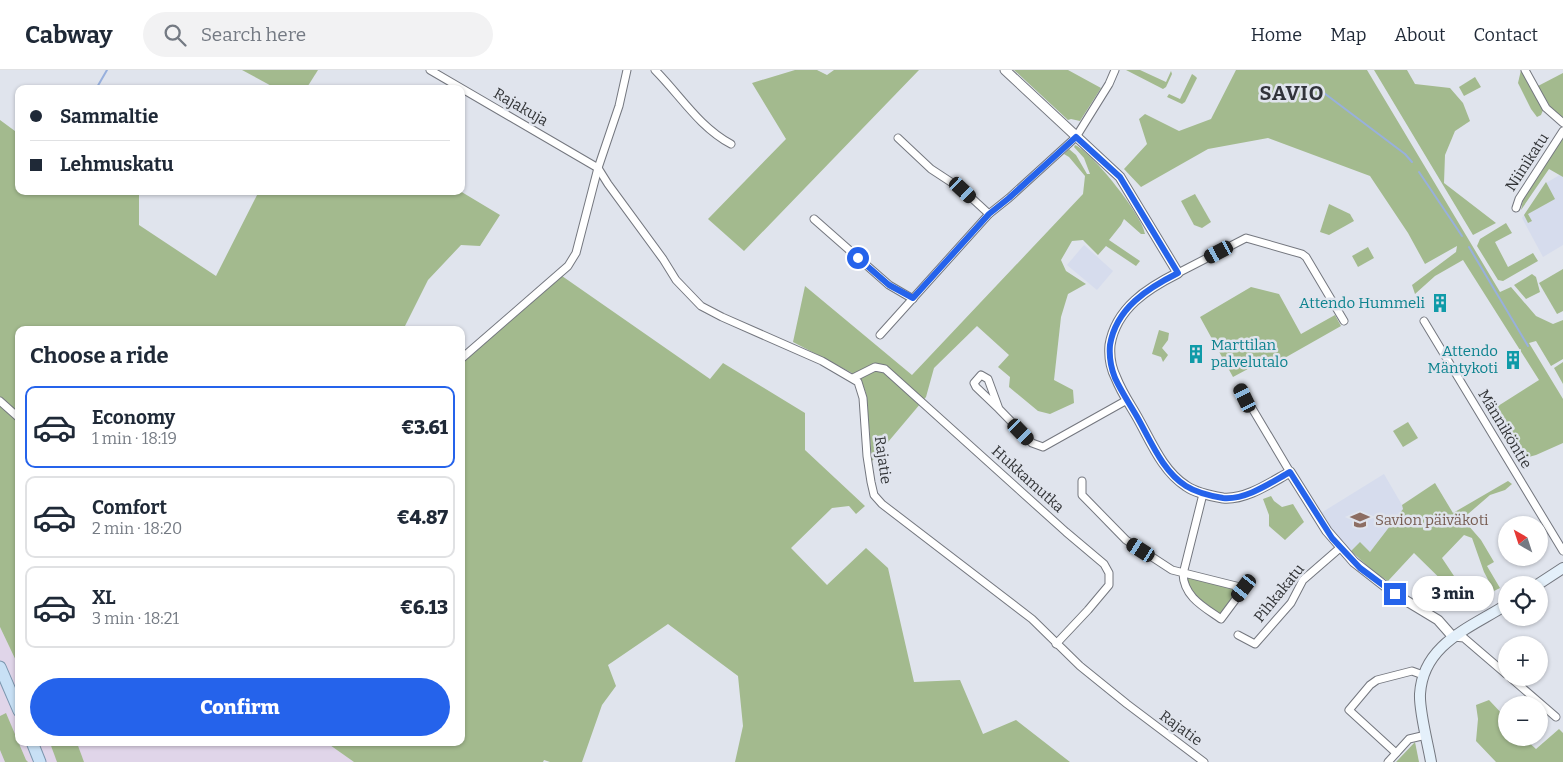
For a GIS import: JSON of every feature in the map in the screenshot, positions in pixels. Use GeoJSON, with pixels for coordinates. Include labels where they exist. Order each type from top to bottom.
{"type":"FeatureCollection","features":[{"type":"Feature","properties":{"kind":"main road"},"geometry":{"type":"LineString","coordinates":[[1548,577],[1563,568]]}},
{"type":"Feature","properties":{"kind":"main road"},"geometry":{"type":"LineString","coordinates":[[1431,762],[1420,696],[1423,675],[1432,658],[1453,637],[1498,610]]}},
{"type":"Feature","properties":{"kind":"main road"},"geometry":{"type":"LineString","coordinates":[[0,667],[15,702]]}},
{"type":"Feature","properties":{"kind":"main road"},"geometry":{"type":"LineString","coordinates":[[34,746],[40,762]]}},
{"type":"Feature","properties":{"kind":"street","name":"Rajakuja"},"geometry":{"type":"LineString","coordinates":[[430,70],[456,85]]}},
{"type":"Feature","properties":{"kind":"street"},"geometry":{"type":"LineString","coordinates":[[465,356],[568,266],[576,253],[598,168],[619,106],[627,70]]}},
{"type":"Feature","properties":{"kind":"street"},"geometry":{"type":"LineString","coordinates":[[655,70],[672,86],[699,120],[718,137],[730,144]]}},
{"type":"Feature","properties":{"kind":"street"},"geometry":{"type":"LineString","coordinates":[[1005,70],[1120,177],[1178,273]]}},
{"type":"Feature","properties":{"kind":"street"},"geometry":{"type":"LineString","coordinates":[[880,335],[989,214],[1076,137],[1109,84],[1115,70]]}},
{"type":"Feature","properties":{"kind":"street"},"geometry":{"type":"LineString","coordinates":[[1525,70],[1546,108],[1563,123]]}},
{"type":"Feature","properties":{"kind":"street","name":"Rajakuja"},"geometry":{"type":"LineString","coordinates":[[465,90],[598,168]]}},
{"type":"Feature","properties":{"kind":"street","name":"Niinikatu"},"geometry":{"type":"LineString","coordinates":[[1516,208],[1519,199],[1563,131]]}},
{"type":"Feature","properties":{"kind":"street"},"geometry":{"type":"LineString","coordinates":[[898,138],[931,169],[963,190],[989,214]]}},
{"type":"Feature","properties":{"kind":"street"},"geometry":{"type":"LineString","coordinates":[[598,168],[676,280],[701,306],[808,355],[853,378]]}},
{"type":"Feature","properties":{"kind":"street"},"geometry":{"type":"LineString","coordinates":[[814,219],[889,285],[913,298]]}},
{"type":"Feature","properties":{"kind":"street"},"geometry":{"type":"LineString","coordinates":[[1290,472],[1242,496],[1224,498],[1204,494],[1186,486],[1171,473],[1145,433],[1116,378],[1110,362],[1110,345],[1115,328],[1124,311],[1138,297],[1178,273],[1246,238],[1302,254],[1344,321]]}},
{"type":"Feature","properties":{"kind":"street","name":"Männiköntie"},"geometry":{"type":"LineString","coordinates":[[1424,321],[1563,551]]}},
{"type":"Feature","properties":{"kind":"street","name":"Hukkamutka"},"geometry":{"type":"LineString","coordinates":[[853,378],[875,368],[885,369],[1104,564],[1109,573],[1109,585],[1056,644]]}},
{"type":"Feature","properties":{"kind":"street"},"geometry":{"type":"LineString","coordinates":[[999,409],[988,379],[981,375],[974,383],[976,387],[1032,443],[1043,447],[1127,400]]}},
{"type":"Feature","properties":{"kind":"street","name":"Rajatie"},"geometry":{"type":"LineString","coordinates":[[853,378],[858,382],[862,398],[867,456],[874,495],[882,504],[1032,619],[1080,666],[1204,762]]}},
{"type":"Feature","properties":{"kind":"street"},"geometry":{"type":"LineString","coordinates":[[1240,388],[1326,530],[1340,547],[1360,568],[1395,594],[1438,620],[1453,637],[1464,638],[1498,667]]}},
{"type":"Feature","properties":{"kind":"street"},"geometry":{"type":"LineString","coordinates":[[0,401],[15,414]]}},
{"type":"Feature","properties":{"kind":"street"},"geometry":{"type":"LineString","coordinates":[[1082,482],[1082,495],[1126,540],[1172,570],[1183,574],[1244,588],[1221,619],[1190,596],[1183,583],[1183,574],[1204,494]]}},
{"type":"Feature","properties":{"kind":"street","name":"Pihkakatu"},"geometry":{"type":"LineString","coordinates":[[1238,635],[1255,644],[1291,603],[1303,580],[1340,547]]}},
{"type":"Feature","properties":{"kind":"street"},"geometry":{"type":"LineString","coordinates":[[1396,753],[1349,710],[1370,685],[1377,680],[1412,671],[1423,675]]}},
{"type":"Feature","properties":{"kind":"street"},"geometry":{"type":"LineString","coordinates":[[1520,686],[1556,717]]}},
{"type":"Feature","properties":{"kind":"street"},"geometry":{"type":"LineString","coordinates":[[1388,762],[1409,738],[1426,735]]}},
{"type":"Feature","properties":{"kind":"shaded area"},"geometry":{"type":"Polygon","coordinates":[[[1563,173],[1563,245],[1543,257],[1522,218],[1546,183],[1563,173]]]}},
{"type":"Feature","properties":{"kind":"shaded area"},"geometry":{"type":"Polygon","coordinates":[[[1084,245],[1113,271],[1097,290],[1067,265],[1084,245]]]}},
{"type":"Feature","properties":{"kind":"shaded area","name":"Savion päiväkoti"},"geometry":{"type":"Polygon","coordinates":[[[1384,474],[1403,509],[1370,552],[1360,543],[1351,551],[1321,513],[1384,474]]]}},
{"type":"Feature","properties":{"kind":"shaded area"},"geometry":{"type":"Polygon","coordinates":[[[0,627],[15,659],[15,746],[331,746],[354,762],[0,762],[0,627]]]}},
{"type":"Feature","properties":{"kind":"green space"},"geometry":{"type":"Polygon","coordinates":[[[242,70],[318,70],[309,85],[270,85],[242,70]]]}},
{"type":"Feature","properties":{"kind":"green space"},"geometry":{"type":"Polygon","coordinates":[[[795,70],[817,70],[827,75],[834,70],[919,70],[744,251],[708,219],[786,139],[752,83],[795,70]]]}},
{"type":"Feature","properties":{"kind":"green space"},"geometry":{"type":"Polygon","coordinates":[[[1014,70],[1068,70],[1101,88],[1080,121],[1068,120],[1014,70]]]}},
{"type":"Feature","properties":{"kind":"green space"},"geometry":{"type":"Polygon","coordinates":[[[1126,70],[1140,70],[1166,82],[1171,71],[1172,74],[1166,87],[1163,89],[1126,70]]]}},
{"type":"Feature","properties":{"kind":"green space"},"geometry":{"type":"Polygon","coordinates":[[[1236,70],[1367,70],[1500,292],[1511,287],[1536,316],[1553,324],[1563,320],[1563,359],[1551,366],[1536,341],[1529,343],[1563,399],[1563,443],[1536,455],[1517,460],[1487,413],[1539,380],[1463,260],[1435,276],[1415,294],[1412,285],[1456,252],[1457,246],[1425,264],[1408,233],[1370,176],[1268,138],[1208,149],[1141,187],[1124,169],[1147,144],[1139,119],[1145,114],[1179,131],[1211,119],[1236,70]]]}},
{"type":"Feature","properties":{"kind":"green space"},"geometry":{"type":"Polygon","coordinates":[[[1374,70],[1407,70],[1415,84],[1450,88],[1463,103],[1470,121],[1455,131],[1445,155],[1444,183],[1496,223],[1473,235],[1374,70]]]}},
{"type":"Feature","properties":{"kind":"green space"},"geometry":{"type":"Polygon","coordinates":[[[1521,70],[1543,110],[1541,115],[1537,117],[1518,83],[1521,70]]]}},
{"type":"Feature","properties":{"kind":"green space"},"geometry":{"type":"Polygon","coordinates":[[[1563,73],[1563,120],[1552,110],[1538,86],[1563,73]]]}},
{"type":"Feature","properties":{"kind":"green space"},"geometry":{"type":"Polygon","coordinates":[[[1192,74],[1197,78],[1185,102],[1182,104],[1167,97],[1169,94],[1180,99],[1192,74]]]}},
{"type":"Feature","properties":{"kind":"green space"},"geometry":{"type":"Polygon","coordinates":[[[1475,77],[1481,87],[1464,96],[1459,87],[1475,77]]]}},
{"type":"Feature","properties":{"kind":"green space"},"geometry":{"type":"Polygon","coordinates":[[[0,120],[15,131],[15,195],[139,195],[139,225],[216,276],[257,195],[465,194],[500,215],[480,246],[461,245],[428,280],[405,326],[15,326],[15,659],[0,627],[0,120]]]}},
{"type":"Feature","properties":{"kind":"green space"},"geometry":{"type":"Polygon","coordinates":[[[1563,137],[1563,177],[1549,169],[1521,210],[1523,200],[1563,137]]]}},
{"type":"Feature","properties":{"kind":"green space"},"geometry":{"type":"Polygon","coordinates":[[[1075,145],[1093,159],[1116,185],[1136,213],[1145,234],[1141,234],[1124,219],[1109,240],[1140,261],[1136,266],[1106,246],[1098,255],[1083,240],[1072,241],[1061,260],[1066,271],[1086,284],[1068,294],[1061,317],[1054,380],[1073,390],[1074,403],[1050,414],[1038,411],[1009,387],[1010,377],[998,367],[1009,355],[977,326],[934,368],[926,397],[872,461],[866,393],[862,383],[852,373],[793,342],[805,286],[912,375],[1083,194],[1085,176],[1069,157],[1064,154],[1069,149],[1076,155],[1087,174],[1090,174],[1084,158],[1074,147],[1075,145]]]}},
{"type":"Feature","properties":{"kind":"green space"},"geometry":{"type":"Polygon","coordinates":[[[1546,182],[1555,199],[1528,214],[1532,221],[1528,223],[1524,215],[1546,182]]]}},
{"type":"Feature","properties":{"kind":"green space"},"geometry":{"type":"Polygon","coordinates":[[[1195,194],[1211,222],[1202,228],[1194,225],[1181,201],[1195,194]]]}},
{"type":"Feature","properties":{"kind":"green space"},"geometry":{"type":"Polygon","coordinates":[[[1329,204],[1350,214],[1354,221],[1329,235],[1320,232],[1329,204]]]}},
{"type":"Feature","properties":{"kind":"green space"},"geometry":{"type":"Polygon","coordinates":[[[1506,223],[1512,233],[1495,242],[1508,267],[1533,253],[1538,261],[1503,281],[1498,280],[1477,246],[1480,239],[1506,223]]]}},
{"type":"Feature","properties":{"kind":"green space"},"geometry":{"type":"Polygon","coordinates":[[[1368,247],[1374,258],[1358,267],[1352,256],[1368,247]]]}},
{"type":"Feature","properties":{"kind":"green space"},"geometry":{"type":"Polygon","coordinates":[[[1563,269],[1563,311],[1557,314],[1539,283],[1563,269]]]}},
{"type":"Feature","properties":{"kind":"green space"},"geometry":{"type":"Polygon","coordinates":[[[1532,274],[1536,277],[1540,292],[1526,299],[1514,285],[1532,274]]]}},
{"type":"Feature","properties":{"kind":"green space"},"geometry":{"type":"Polygon","coordinates":[[[562,276],[710,379],[723,363],[805,413],[805,450],[865,506],[856,514],[849,506],[832,508],[791,548],[827,585],[866,548],[888,568],[914,682],[960,680],[983,734],[1016,720],[1070,762],[735,762],[743,726],[738,676],[668,624],[608,665],[616,686],[602,705],[582,762],[550,762],[544,760],[543,762],[354,762],[331,746],[465,746],[465,361],[562,276]]]}},
{"type":"Feature","properties":{"kind":"green space"},"geometry":{"type":"Polygon","coordinates":[[[1251,287],[1279,294],[1301,334],[1335,315],[1341,326],[1274,364],[1259,363],[1233,377],[1200,317],[1251,287]]]}},
{"type":"Feature","properties":{"kind":"green space"},"geometry":{"type":"Polygon","coordinates":[[[1159,330],[1169,333],[1168,340],[1162,348],[1168,355],[1163,362],[1161,357],[1152,354],[1159,330]]]}},
{"type":"Feature","properties":{"kind":"green space"},"geometry":{"type":"Polygon","coordinates":[[[1563,362],[1563,384],[1554,368],[1563,362]]]}},
{"type":"Feature","properties":{"kind":"green space"},"geometry":{"type":"Polygon","coordinates":[[[1408,422],[1418,438],[1403,447],[1393,431],[1408,422]]]}},
{"type":"Feature","properties":{"kind":"green space"},"geometry":{"type":"Polygon","coordinates":[[[1508,481],[1512,484],[1505,490],[1490,495],[1468,514],[1468,525],[1481,540],[1494,562],[1487,566],[1498,585],[1498,589],[1494,591],[1484,572],[1472,538],[1464,535],[1442,558],[1468,597],[1464,602],[1414,553],[1388,581],[1375,573],[1351,551],[1360,542],[1370,552],[1403,509],[1402,505],[1435,483],[1453,513],[1508,481]]]}},
{"type":"Feature","properties":{"kind":"green space"},"geometry":{"type":"Polygon","coordinates":[[[1271,496],[1282,507],[1293,504],[1304,522],[1285,540],[1269,526],[1269,515],[1263,499],[1271,496]]]}},
{"type":"Feature","properties":{"kind":"green space"},"geometry":{"type":"Polygon","coordinates":[[[1185,576],[1239,589],[1220,617],[1192,596],[1185,576]]]}},
{"type":"Feature","properties":{"kind":"green space"},"geometry":{"type":"Polygon","coordinates":[[[1489,700],[1498,710],[1498,746],[1533,746],[1536,749],[1539,746],[1548,746],[1548,739],[1559,729],[1563,733],[1563,762],[1496,762],[1476,741],[1478,719],[1476,705],[1489,700]]]}},
{"type":"Feature","properties":{"kind":"green space"},"geometry":{"type":"Polygon","coordinates":[[[6,713],[15,734],[15,746],[20,746],[28,762],[5,762],[0,750],[0,716],[6,713]]]}},
{"type":"Feature","properties":{"kind":"green space"},"geometry":{"type":"Polygon","coordinates":[[[1415,742],[1419,762],[1396,762],[1415,742]]]}},
{"type":"Feature","properties":{"kind":"green space"},"geometry":{"type":"Polygon","coordinates":[[[51,746],[78,746],[84,762],[57,762],[51,746]]]}},
{"type":"Feature","properties":{"kind":"waterway"},"geometry":{"type":"LineString","coordinates":[[98,85],[107,70]]}},
{"type":"Feature","properties":{"kind":"waterway"},"geometry":{"type":"LineString","coordinates":[[1320,90],[1405,154],[1412,162]]}},
{"type":"Feature","properties":{"kind":"waterway"},"geometry":{"type":"LineString","coordinates":[[1419,172],[1462,236]]}},
{"type":"Feature","properties":{"kind":"waterway"},"geometry":{"type":"LineString","coordinates":[[1469,247],[1528,346]]}},
{"type":"Feature","properties":{"kind":"place","name":"Attendo Hummeli"},"geometry":{"type":"Point","coordinates":[1440,303]}},
{"type":"Feature","properties":{"kind":"place","name":"Marttilan palvelutalo"},"geometry":{"type":"Point","coordinates":[1196,354]}},
{"type":"Feature","properties":{"kind":"place","name":"Attendo Mäntykoti"},"geometry":{"type":"Point","coordinates":[1513,360]}},
{"type":"Feature","properties":{"kind":"place","name":"Savion päiväkoti"},"geometry":{"type":"Point","coordinates":[1360,520]}},
{"type":"Feature","properties":{"kind":"district","name":"SAVIO"},"geometry":{"type":"Point","coordinates":[1292,93]}},
{"type":"Feature","properties":{"kind":"route"},"geometry":{"type":"LineString","coordinates":[[858,258],[889,285],[913,298],[989,214],[1076,137],[1120,177],[1178,273],[1138,297],[1124,311],[1115,328],[1110,345],[1110,362],[1116,378],[1145,433],[1171,473],[1186,486],[1204,494],[1224,498],[1242,496],[1290,472],[1332,538],[1360,568],[1395,594]]}}]}
